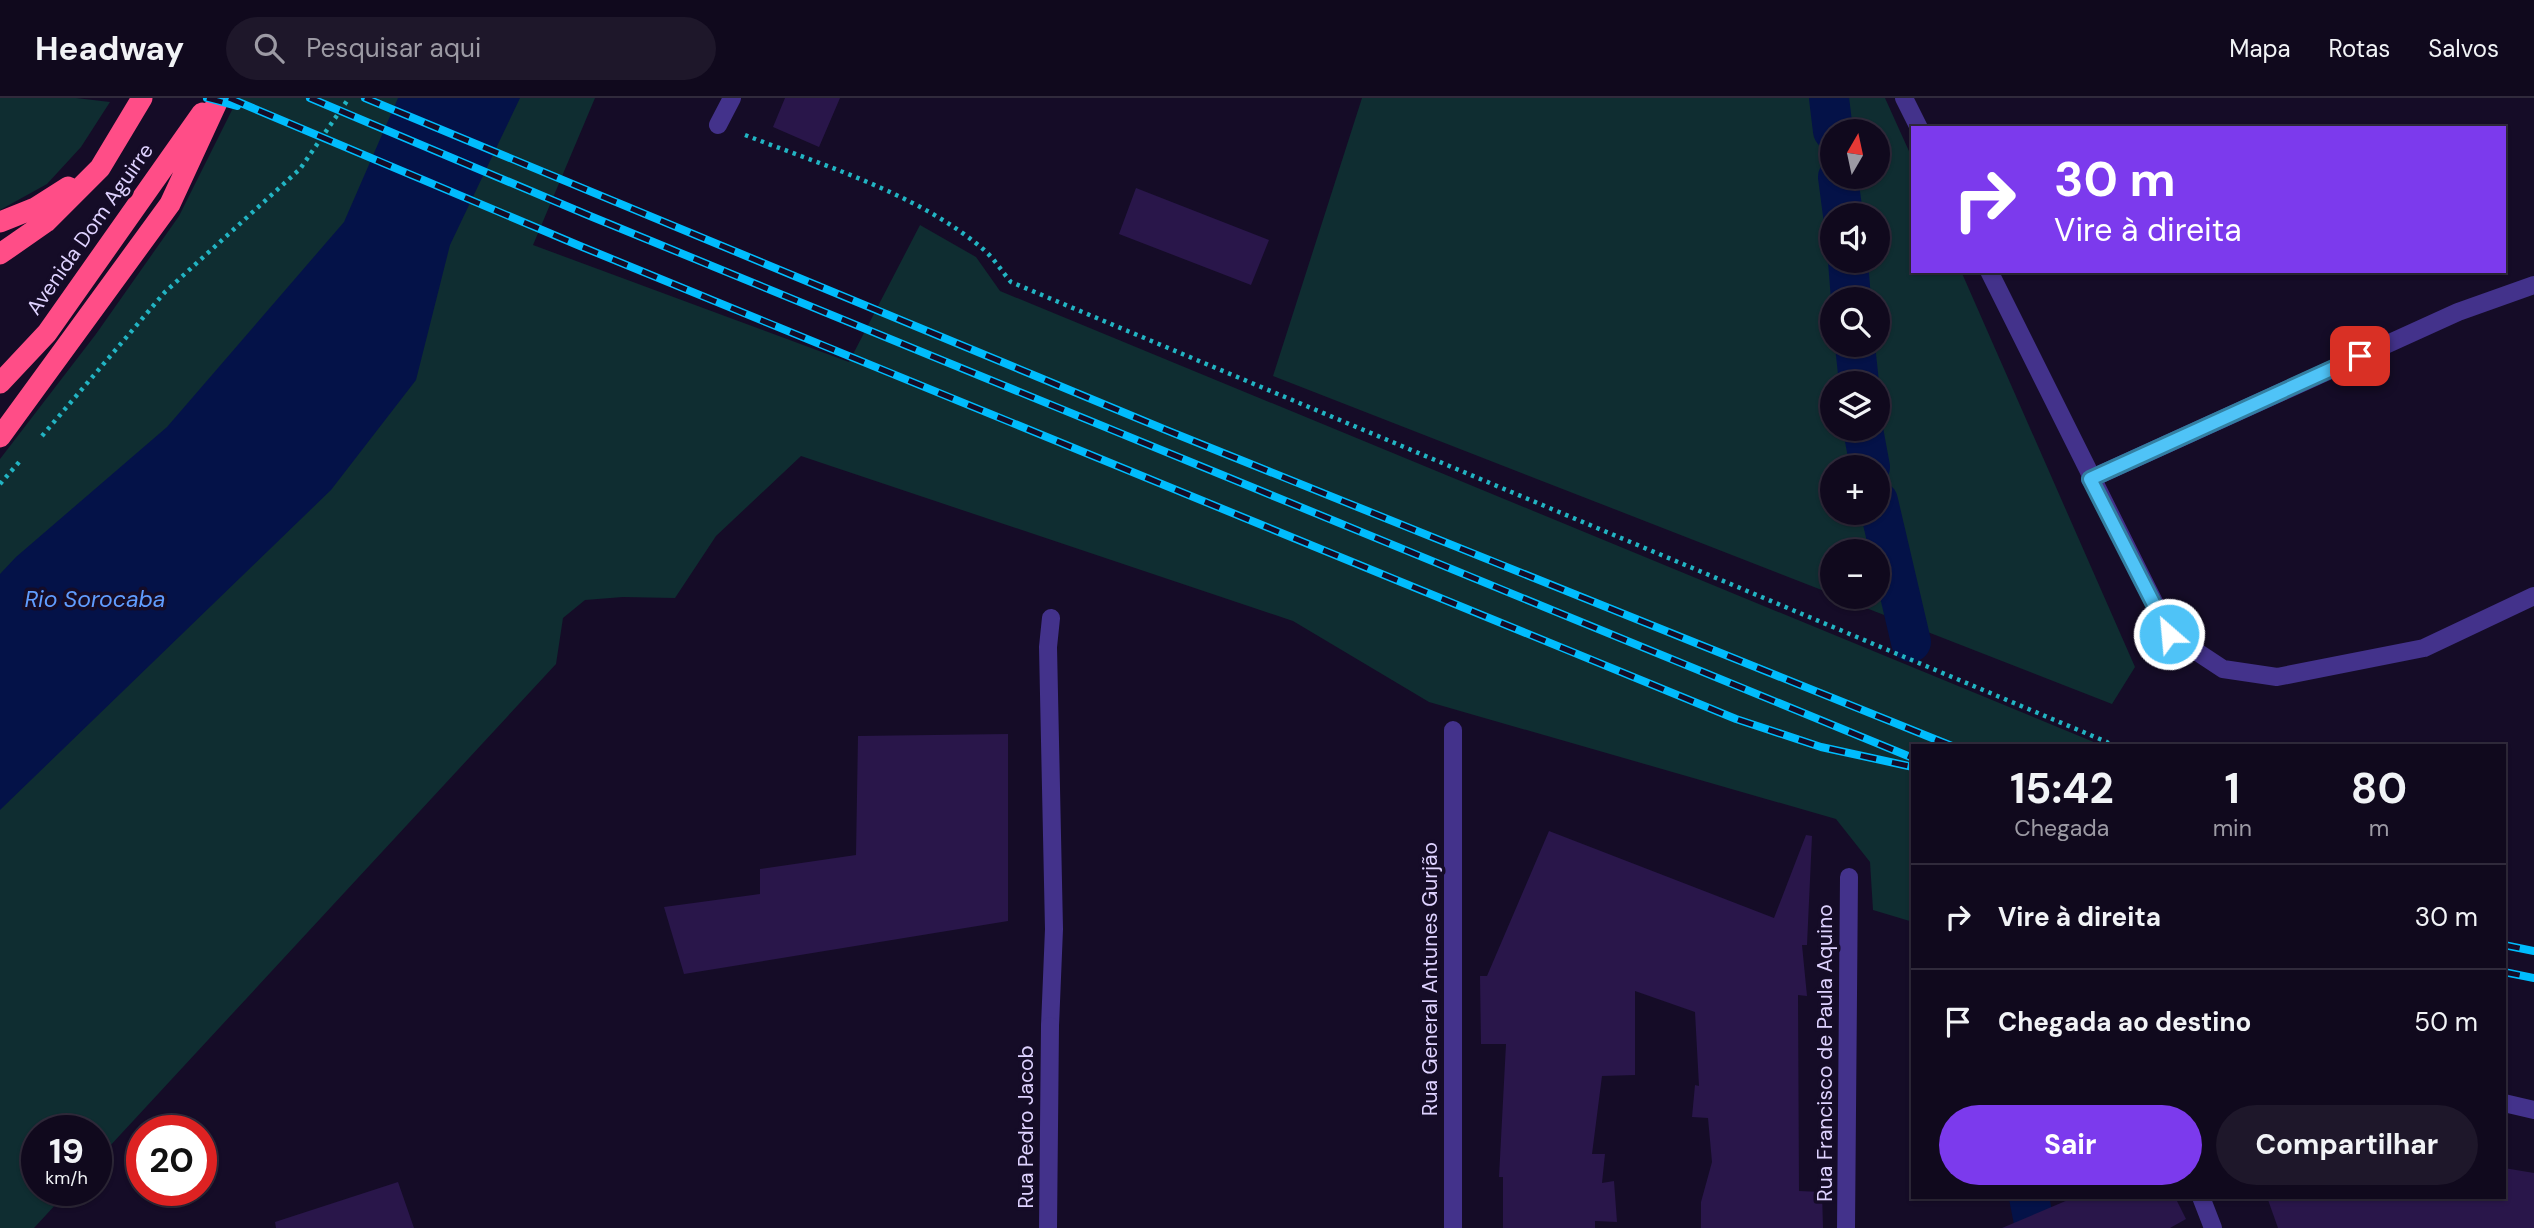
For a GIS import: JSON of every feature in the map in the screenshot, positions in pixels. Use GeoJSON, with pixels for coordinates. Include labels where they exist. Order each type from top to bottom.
{"type":"FeatureCollection","features":[{"type":"Feature","properties":{"kind":"highway","name":"Avenida Dom Aguirre"},"geometry":{"type":"LineString","coordinates":[[0,254],[46,222],[100,168],[142,98]]}},
{"type":"Feature","properties":{"kind":"highway","name":"Avenida Dom Aguirre"},"geometry":{"type":"LineString","coordinates":[[0,383],[47,333],[212,98]]}},
{"type":"Feature","properties":{"kind":"highway"},"geometry":{"type":"LineString","coordinates":[[0,437],[170,204],[219,98]]}},
{"type":"Feature","properties":{"kind":"highway"},"geometry":{"type":"LineString","coordinates":[[0,222],[35,208],[100,168]]}},
{"type":"Feature","properties":{"kind":"street"},"geometry":{"type":"LineString","coordinates":[[718,125],[732,98]]}},
{"type":"Feature","properties":{"kind":"street"},"geometry":{"type":"LineString","coordinates":[[1904,98],[1918,126]]}},
{"type":"Feature","properties":{"kind":"street"},"geometry":{"type":"LineString","coordinates":[[1990,273],[2169,634],[2223,669],[2277,677],[2424,648],[2534,596]]}},
{"type":"Feature","properties":{"kind":"street"},"geometry":{"type":"LineString","coordinates":[[2090,479],[2458,312],[2534,285]]}},
{"type":"Feature","properties":{"kind":"street","name":"Rua Pedro Jacob"},"geometry":{"type":"LineString","coordinates":[[1048,1228],[1054,929],[1048,647],[1051,618]]}},
{"type":"Feature","properties":{"kind":"street","name":"Rua General Antunes Gurjão"},"geometry":{"type":"LineString","coordinates":[[1452,1228],[1453,730]]}},
{"type":"Feature","properties":{"kind":"street","name":"Rua Francisco de Paula Aquino"},"geometry":{"type":"LineString","coordinates":[[1846,1228],[1849,877]]}},
{"type":"Feature","properties":{"kind":"street"},"geometry":{"type":"LineString","coordinates":[[2506,1103],[2534,1110]]}},
{"type":"Feature","properties":{"kind":"street"},"geometry":{"type":"LineString","coordinates":[[2203,1199],[2213,1228]]}},
{"type":"Feature","properties":{"kind":"path"},"geometry":{"type":"LineString","coordinates":[[35,444],[165,292],[300,169],[349,98]]}},
{"type":"Feature","properties":{"kind":"path"},"geometry":{"type":"LineString","coordinates":[[718,125],[888,191],[984,250],[1011,282],[2108,744]]}},
{"type":"Feature","properties":{"kind":"path"},"geometry":{"type":"LineString","coordinates":[[0,484],[26,454]]}},
{"type":"Feature","properties":{"kind":"green space"},"geometry":{"type":"Polygon","coordinates":[[[0,98],[76,98],[110,102],[81,147],[47,184],[0,210],[0,98]]]}},
{"type":"Feature","properties":{"kind":"green space"},"geometry":{"type":"Polygon","coordinates":[[[238,98],[595,98],[533,245],[849,362],[920,225],[976,257],[1000,291],[2099,744],[1911,744],[1911,921],[1873,910],[1870,862],[1836,819],[1429,702],[1293,621],[801,456],[716,536],[675,598],[623,597],[585,600],[563,618],[556,664],[139,1115],[126,1115],[126,1129],[112,1144],[112,1115],[21,1115],[21,1206],[54,1206],[34,1228],[0,1228],[0,459],[96,334],[179,216],[238,98]]]}},
{"type":"Feature","properties":{"kind":"green space"},"geometry":{"type":"Polygon","coordinates":[[[1362,98],[1885,98],[1911,156],[1911,273],[1962,273],[2135,667],[2112,704],[1869,609],[1890,609],[1890,539],[1820,539],[1820,589],[1273,376],[1362,98]]]}},
{"type":"Feature","properties":{"kind":"water","name":"Rio Sorocaba"},"geometry":{"type":"Polygon","coordinates":[[[398,98],[520,98],[450,245],[416,380],[331,490],[0,810],[0,574],[16,557],[167,427],[344,222],[398,98]]]}},
{"type":"Feature","properties":{"kind":"building"},"geometry":{"type":"Polygon","coordinates":[[[785,98],[840,98],[819,147],[773,127],[785,98]]]}},
{"type":"Feature","properties":{"kind":"building"},"geometry":{"type":"Polygon","coordinates":[[[1136,188],[1269,240],[1251,285],[1119,234],[1136,188]]]}},
{"type":"Feature","properties":{"kind":"building"},"geometry":{"type":"Polygon","coordinates":[[[1008,734],[1008,921],[684,974],[664,907],[760,894],[760,869],[856,855],[858,736],[1008,734]]]}},
{"type":"Feature","properties":{"kind":"building"},"geometry":{"type":"Polygon","coordinates":[[[1549,831],[1774,918],[1806,835],[1812,836],[1807,945],[1802,945],[1807,996],[1798,995],[1799,1191],[1822,1192],[1823,1228],[1701,1228],[1701,1202],[1712,1162],[1708,1118],[1692,1117],[1695,1085],[1699,1086],[1695,1012],[1635,991],[1635,1075],[1602,1076],[1592,1154],[1605,1154],[1602,1183],[1614,1181],[1617,1222],[1595,1221],[1595,1228],[1503,1228],[1503,1177],[1499,1177],[1506,1044],[1481,1044],[1480,976],[1487,976],[1549,831]]]}},
{"type":"Feature","properties":{"kind":"building"},"geometry":{"type":"Polygon","coordinates":[[[2506,1168],[2534,1173],[2534,1228],[2278,1228],[2268,1199],[2506,1199],[2506,1168]]]}},
{"type":"Feature","properties":{"kind":"building"},"geometry":{"type":"Polygon","coordinates":[[[398,1182],[414,1228],[276,1228],[275,1222],[398,1182]]]}},
{"type":"Feature","properties":{"kind":"building"},"geometry":{"type":"Polygon","coordinates":[[[2070,1199],[2176,1199],[2186,1219],[2170,1228],[2002,1228],[2070,1199]]]}},
{"type":"Feature","properties":{"kind":"waterway"},"geometry":{"type":"LineString","coordinates":[[1829,98],[1832,119]]}},
{"type":"Feature","properties":{"kind":"waterway"},"geometry":{"type":"LineString","coordinates":[[1840,189],[1841,203]]}},
{"type":"Feature","properties":{"kind":"waterway"},"geometry":{"type":"LineString","coordinates":[[1849,273],[1850,287]]}},
{"type":"Feature","properties":{"kind":"waterway"},"geometry":{"type":"LineString","coordinates":[[1856,357],[1858,371]]}},
{"type":"Feature","properties":{"kind":"waterway"},"geometry":{"type":"LineString","coordinates":[[1865,441],[1868,455]]}},
{"type":"Feature","properties":{"kind":"waterway"},"geometry":{"type":"LineString","coordinates":[[1884,525],[1911,642]]}},
{"type":"Feature","properties":{"kind":"waterway"},"geometry":{"type":"LineString","coordinates":[[2029,1199],[2035,1228]]}},
{"type":"Feature","properties":{"kind":"railway"},"geometry":{"type":"LineString","coordinates":[[207,98],[237,106]]}},
{"type":"Feature","properties":{"kind":"railway"},"geometry":{"type":"LineString","coordinates":[[229,98],[580,246],[1736,719],[1821,747],[1911,767]]}},
{"type":"Feature","properties":{"kind":"railway"},"geometry":{"type":"LineString","coordinates":[[310,98],[590,216],[1911,757]]}},
{"type":"Feature","properties":{"kind":"railway"},"geometry":{"type":"LineString","coordinates":[[365,98],[1166,430],[1947,744]]}},
{"type":"Feature","properties":{"kind":"railway"},"geometry":{"type":"LineString","coordinates":[[2506,945],[2534,951]]}},
{"type":"Feature","properties":{"kind":"railway"},"geometry":{"type":"LineString","coordinates":[[2506,972],[2534,978]]}},
{"type":"Feature","properties":{"kind":"route"},"geometry":{"type":"LineString","coordinates":[[2169,634],[2090,479],[2360,356]]}}]}
